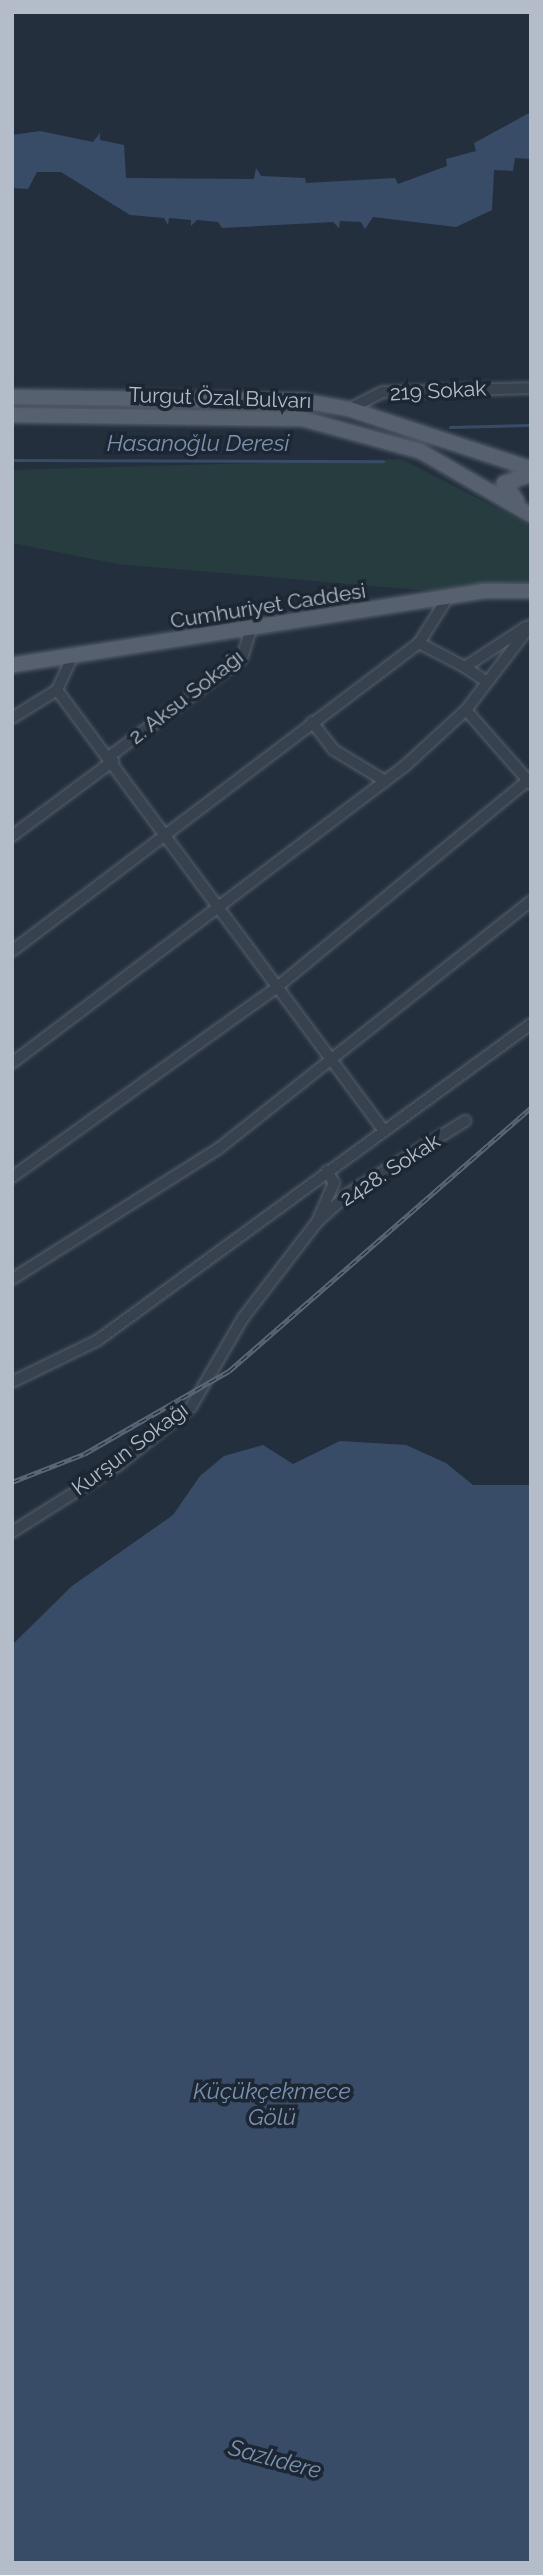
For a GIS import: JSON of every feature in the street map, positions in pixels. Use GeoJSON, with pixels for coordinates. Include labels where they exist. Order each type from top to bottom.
{"type":"FeatureCollection","features":[{"type":"Feature","properties":{"kind":"main road","name":"Turgut Özal Bulvarı"},"geometry":{"type":"LineString","coordinates":[[12,397],[258,398],[349,409],[531,468]]}},
{"type":"Feature","properties":{"kind":"main road","name":"Turgut Özal Bulvarı"},"geometry":{"type":"LineString","coordinates":[[12,415],[303,419],[420,451],[531,513]]}},
{"type":"Feature","properties":{"kind":"main road"},"geometry":{"type":"LineString","coordinates":[[531,475],[512,476],[503,489],[531,513]]}},
{"type":"Feature","properties":{"kind":"main road","name":"Cumhuriyet Caddesi"},"geometry":{"type":"LineString","coordinates":[[12,664],[74,653],[250,631],[448,597],[531,591]]}},
{"type":"Feature","properties":{"kind":"street","name":"219 Sokak"},"geometry":{"type":"LineString","coordinates":[[349,409],[383,392],[531,388]]}},
{"type":"Feature","properties":{"kind":"street"},"geometry":{"type":"LineString","coordinates":[[12,951],[419,643],[448,597]]}},
{"type":"Feature","properties":{"kind":"street"},"geometry":{"type":"LineString","coordinates":[[465,667],[531,625]]}},
{"type":"Feature","properties":{"kind":"street"},"geometry":{"type":"LineString","coordinates":[[12,1063],[385,780],[466,710],[531,625]]}},
{"type":"Feature","properties":{"kind":"street","name":"2. Aksu Sokağı"},"geometry":{"type":"LineString","coordinates":[[12,836],[242,658],[250,631]]}},
{"type":"Feature","properties":{"kind":"street"},"geometry":{"type":"LineString","coordinates":[[419,643],[487,682]]}},
{"type":"Feature","properties":{"kind":"street"},"geometry":{"type":"LineString","coordinates":[[12,718],[57,690],[74,653]]}},
{"type":"Feature","properties":{"kind":"street"},"geometry":{"type":"LineString","coordinates":[[57,690],[218,905],[327,1060],[382,1128]]}},
{"type":"Feature","properties":{"kind":"street"},"geometry":{"type":"LineString","coordinates":[[12,1177],[276,988],[530,781],[466,710]]}},
{"type":"Feature","properties":{"kind":"street"},"geometry":{"type":"LineString","coordinates":[[312,722],[334,750],[385,780]]}},
{"type":"Feature","properties":{"kind":"street"},"geometry":{"type":"LineString","coordinates":[[12,1279],[208,1156],[531,901]]}},
{"type":"Feature","properties":{"kind":"street"},"geometry":{"type":"LineString","coordinates":[[12,1382],[79,1353],[382,1128],[531,1024]]}},
{"type":"Feature","properties":{"kind":"street","name":"2428. Sokak"},"geometry":{"type":"LineString","coordinates":[[317,1222],[349,1193],[465,1121]]}},
{"type":"Feature","properties":{"kind":"street","name":"Kurşun Sokağı"},"geometry":{"type":"LineString","coordinates":[[12,1532],[118,1465],[191,1407],[243,1318],[317,1222],[334,1183],[327,1171]]}},
{"type":"Feature","properties":{"kind":"green space"},"geometry":{"type":"Polygon","coordinates":[[[402,459],[531,526],[531,581],[431,591],[117,564],[12,543],[12,470],[402,459]]]}},
{"type":"Feature","properties":{"kind":"water"},"geometry":{"type":"Polygon","coordinates":[[[531,112],[531,159],[515,158],[513,171],[494,170],[492,210],[456,227],[373,217],[365,229],[361,222],[340,221],[339,228],[333,222],[222,228],[218,222],[197,220],[191,226],[191,220],[169,218],[168,225],[164,218],[130,215],[61,172],[37,172],[28,189],[12,188],[12,135],[40,131],[93,142],[100,133],[100,140],[124,145],[126,178],[254,179],[256,168],[261,176],[305,178],[306,183],[395,178],[398,184],[447,166],[446,159],[476,151],[474,143],[531,112]]]}},
{"type":"Feature","properties":{"kind":"water","name":"Küçükçekmece Gölü"},"geometry":{"type":"Polygon","coordinates":[[[340,1441],[406,1445],[446,1463],[473,1485],[531,1485],[531,2563],[12,2563],[12,1645],[72,1586],[173,1515],[200,1476],[224,1456],[263,1445],[293,1464],[340,1441]]]}},
{"type":"Feature","properties":{"kind":"waterway","name":"Hasanoğlu Deresi"},"geometry":{"type":"LineString","coordinates":[[450,427],[531,425]]}},
{"type":"Feature","properties":{"kind":"waterway","name":"Hasanoğlu Deresi"},"geometry":{"type":"LineString","coordinates":[[12,460],[383,461]]}},
{"type":"Feature","properties":{"kind":"railway"},"geometry":{"type":"LineString","coordinates":[[12,1482],[84,1454],[229,1371],[531,1108]]}},
{"type":"Feature","properties":{"kind":"water label","name":"Sazlıdere"},"geometry":{"type":"Point","coordinates":[275,2459]}}]}
